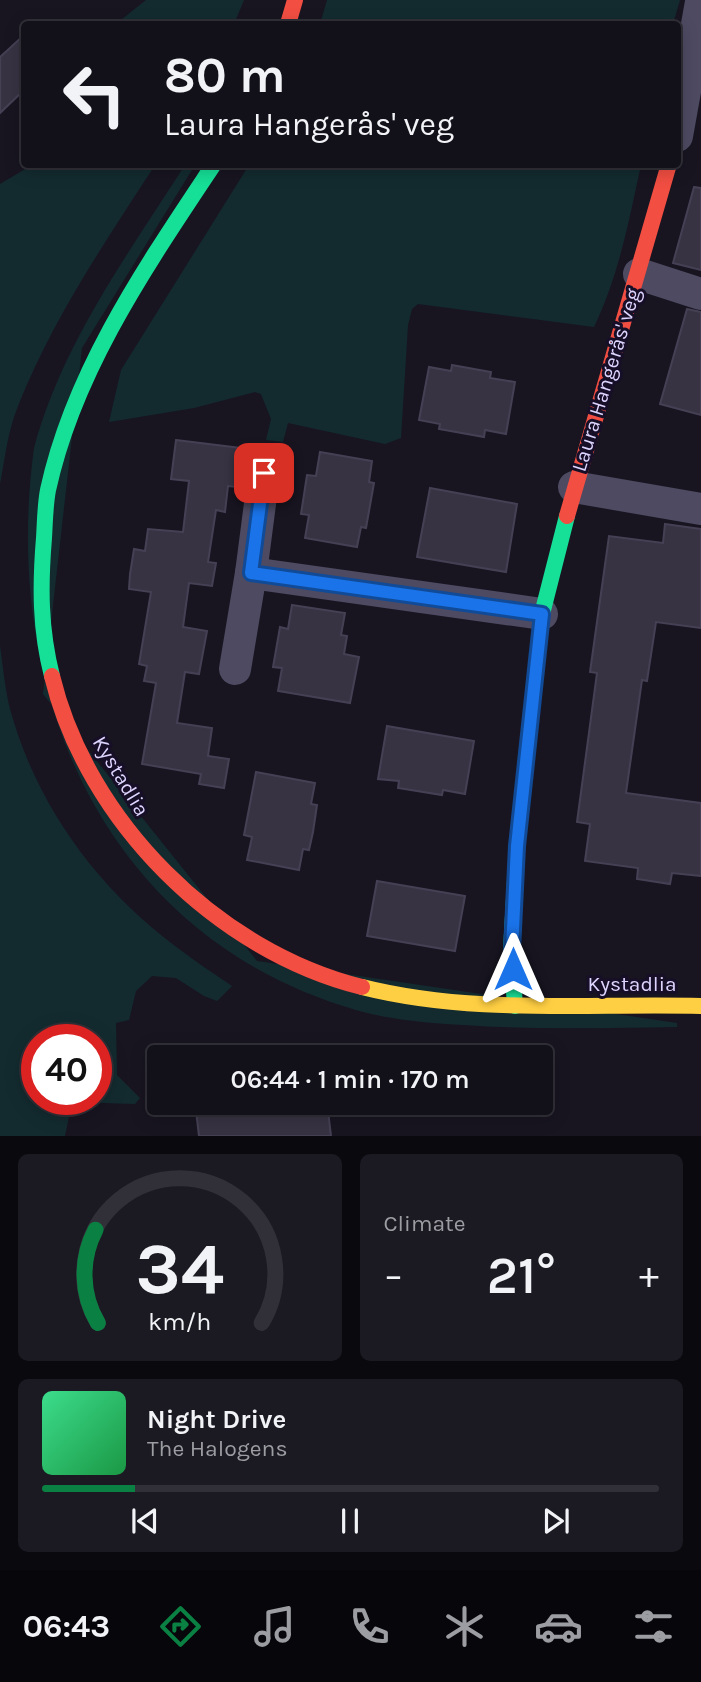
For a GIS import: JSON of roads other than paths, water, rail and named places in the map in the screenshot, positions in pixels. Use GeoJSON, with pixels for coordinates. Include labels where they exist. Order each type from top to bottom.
{"type":"FeatureCollection","features":[{"type":"Feature","properties":{"kind":"street"},"geometry":{"type":"LineString","coordinates":[[289,21],[295,0]]}},
{"type":"Feature","properties":{"kind":"street"},"geometry":{"type":"LineString","coordinates":[[681,114],[700,11]]}},
{"type":"Feature","properties":{"kind":"street","name":"Kystadlia"},"geometry":{"type":"LineString","coordinates":[[211,168],[104,343],[78,397],[62,440],[48,493],[42,561],[42,629],[49,668],[61,706],[90,772],[120,821],[156,862],[210,911],[267,951],[339,981],[406,998],[515,1006],[701,1006]]}},
{"type":"Feature","properties":{"kind":"street","name":"Laura Hangerås' veg"},"geometry":{"type":"LineString","coordinates":[[515,1006],[512,950],[517,846],[542,614],[574,486],[639,274],[668,168]]}},
{"type":"Feature","properties":{"kind":"street","name":"Laura Hangerås' veg"},"geometry":{"type":"LineString","coordinates":[[639,274],[701,293]]}},
{"type":"Feature","properties":{"kind":"street"},"geometry":{"type":"LineString","coordinates":[[235,669],[264,473]]}},
{"type":"Feature","properties":{"kind":"street","name":"Laura Hangerås' veg"},"geometry":{"type":"LineString","coordinates":[[574,486],[701,509]]}},
{"type":"Feature","properties":{"kind":"street"},"geometry":{"type":"LineString","coordinates":[[251,573],[542,614]]}}]}
